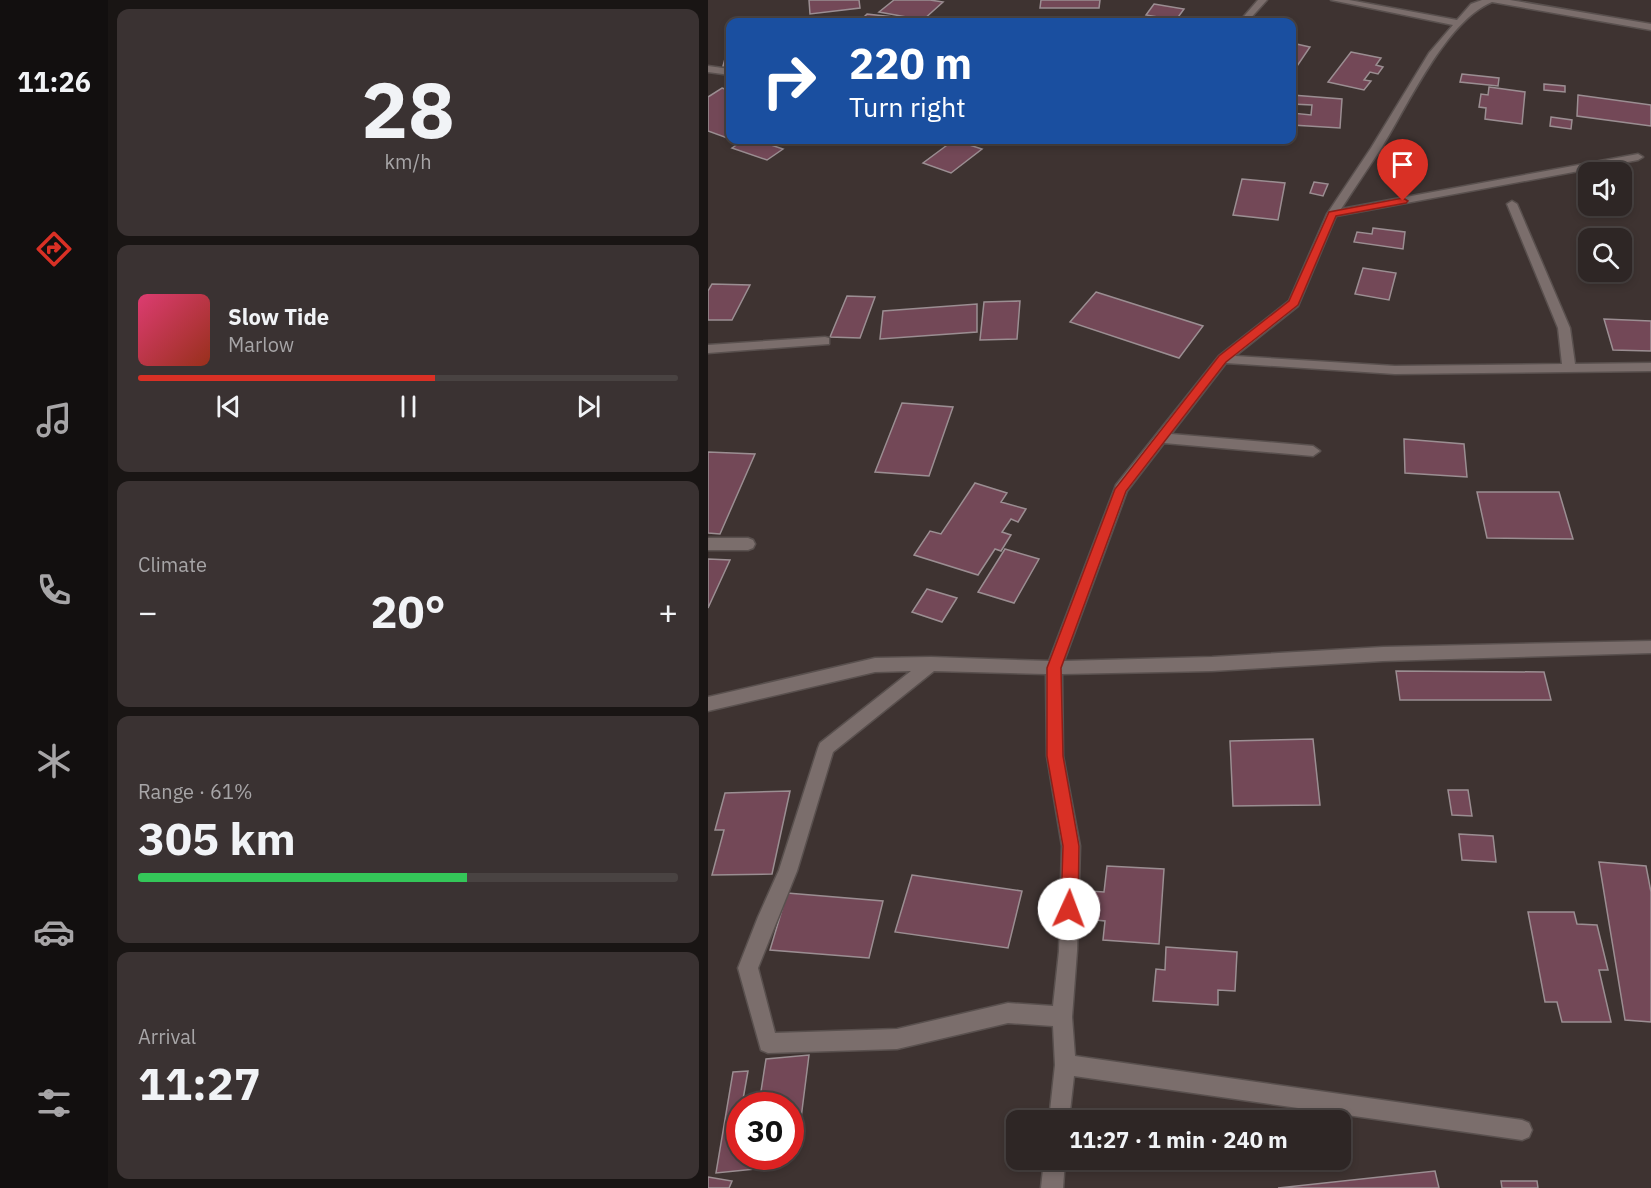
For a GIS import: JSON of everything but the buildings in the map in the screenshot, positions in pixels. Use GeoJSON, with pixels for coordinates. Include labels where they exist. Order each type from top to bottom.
{"type":"FeatureCollection","features":[{"type":"Feature","properties":{"kind":"street"},"geometry":{"type":"LineString","coordinates":[[1247,18],[1263,0]]}},
{"type":"Feature","properties":{"kind":"street"},"geometry":{"type":"LineString","coordinates":[[1335,0],[1458,23]]}},
{"type":"Feature","properties":{"kind":"street"},"geometry":{"type":"LineString","coordinates":[[1060,1110],[1065,1065],[1062,1017],[1068,951],[1071,846],[1055,756],[1054,668],[1121,489],[1222,359],[1294,303],[1332,214],[1376,148],[1433,53],[1474,6],[1490,0]]}},
{"type":"Feature","properties":{"kind":"street"},"geometry":{"type":"LineString","coordinates":[[1495,0],[1651,27]]}},
{"type":"Feature","properties":{"kind":"street"},"geometry":{"type":"LineString","coordinates":[[708,69],[726,71]]}},
{"type":"Feature","properties":{"kind":"street"},"geometry":{"type":"LineString","coordinates":[[1332,214],[1638,157]]}},
{"type":"Feature","properties":{"kind":"street"},"geometry":{"type":"LineString","coordinates":[[1512,204],[1564,328],[1569,368]]}},
{"type":"Feature","properties":{"kind":"street"},"geometry":{"type":"LineString","coordinates":[[708,349],[825,341]]}},
{"type":"Feature","properties":{"kind":"street"},"geometry":{"type":"LineString","coordinates":[[1222,359],[1395,370],[1651,367]]}},
{"type":"Feature","properties":{"kind":"street"},"geometry":{"type":"LineString","coordinates":[[1161,438],[1313,451]]}},
{"type":"Feature","properties":{"kind":"street"},"geometry":{"type":"LineString","coordinates":[[708,544],[748,544]]}},
{"type":"Feature","properties":{"kind":"street"},"geometry":{"type":"LineString","coordinates":[[708,704],[875,665],[931,664],[1054,668],[1212,664],[1383,654],[1651,647]]}},
{"type":"Feature","properties":{"kind":"street"},"geometry":{"type":"LineString","coordinates":[[931,664],[826,748],[788,871],[767,917],[748,968],[768,1043],[897,1039],[1008,1013],[1062,1017]]}},
{"type":"Feature","properties":{"kind":"street"},"geometry":{"type":"LineString","coordinates":[[1065,1065],[1522,1130]]}},
{"type":"Feature","properties":{"kind":"street"},"geometry":{"type":"LineString","coordinates":[[1052,1188],[1054,1170]]}},
{"type":"Feature","properties":{"kind":"route"},"geometry":{"type":"LineString","coordinates":[[1069,909],[1071,846],[1055,756],[1054,668],[1121,489],[1222,359],[1294,303],[1332,214],[1403,201]]}}]}
